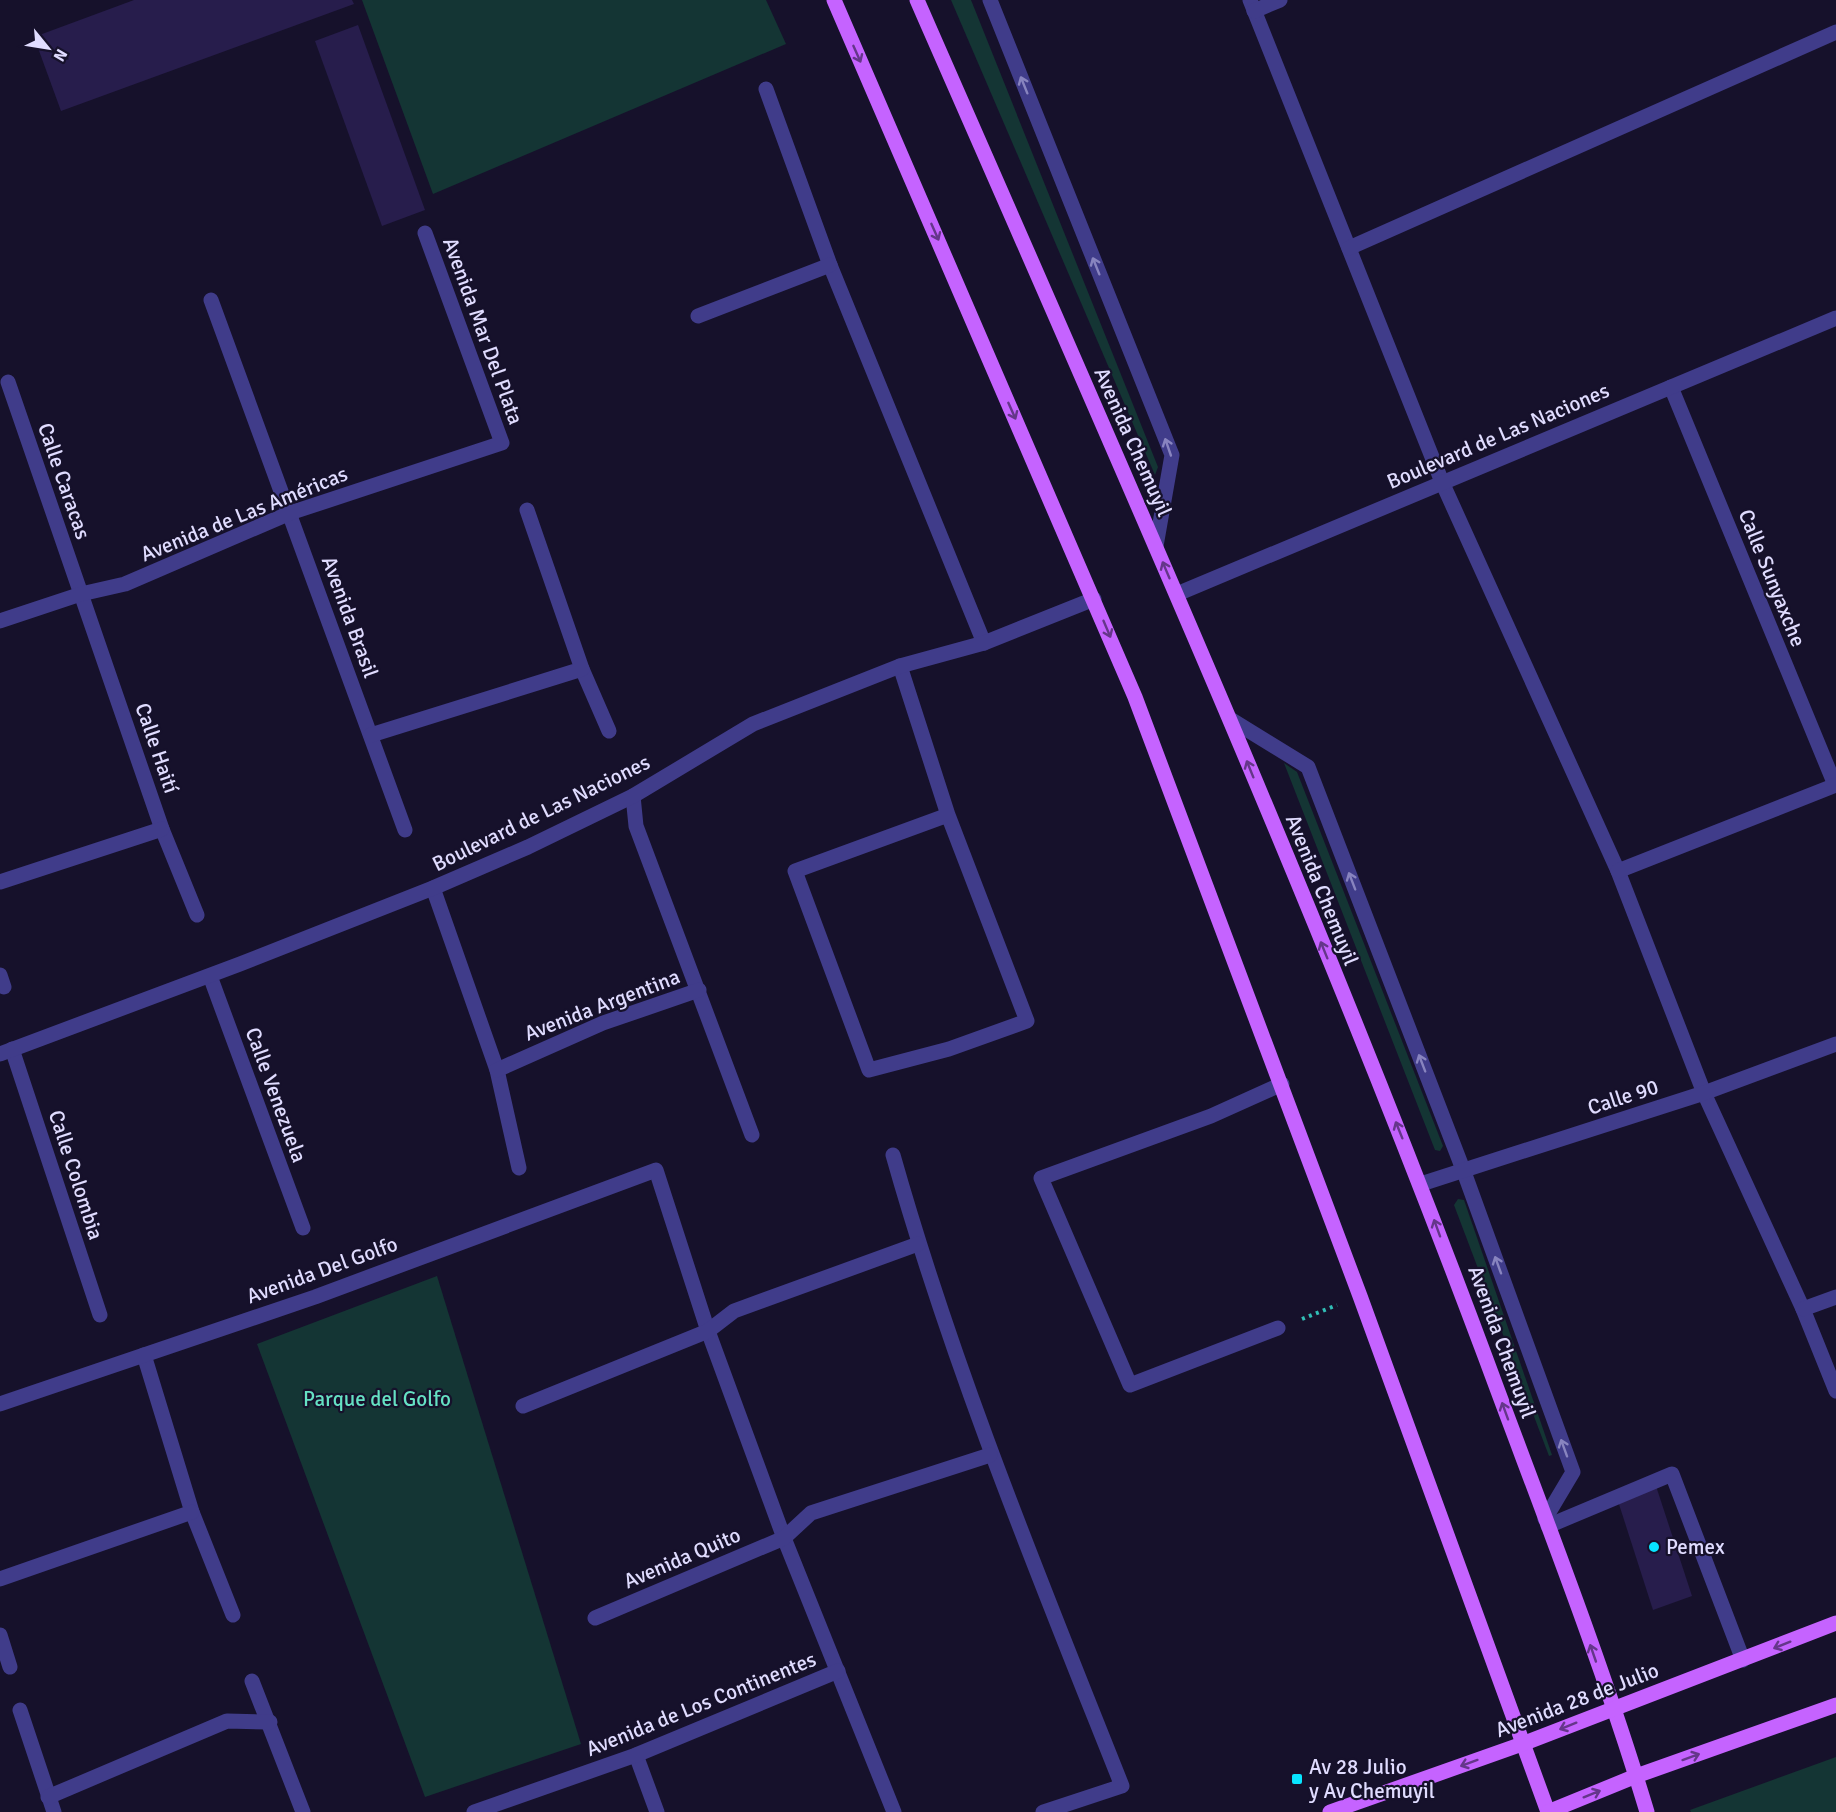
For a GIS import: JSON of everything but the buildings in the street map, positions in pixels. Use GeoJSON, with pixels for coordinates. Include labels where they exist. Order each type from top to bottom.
{"type":"FeatureCollection","features":[{"type":"Feature","properties":{"kind":"main road"},"geometry":{"type":"LineString","coordinates":[[834,0],[1135,697],[1282,1084],[1525,1743],[1548,1812],[1636,1776],[1836,1705]]}},
{"type":"Feature","properties":{"kind":"main road","name":"Avenida Chemuyil"},"geometry":{"type":"LineString","coordinates":[[917,0],[1177,594],[1421,1184],[1546,1522],[1647,1812]]}},
{"type":"Feature","properties":{"kind":"main road","name":"Avenida 28 de Julio"},"geometry":{"type":"LineString","coordinates":[[1330,1812],[1525,1743],[1836,1623]]}},
{"type":"Feature","properties":{"kind":"street"},"geometry":{"type":"LineString","coordinates":[[990,0],[1172,455],[1156,546]]}},
{"type":"Feature","properties":{"kind":"street"},"geometry":{"type":"LineString","coordinates":[[1280,0],[1252,5],[1442,482],[1618,871],[1704,1093],[1803,1309],[1836,1391]]}},
{"type":"Feature","properties":{"kind":"street"},"geometry":{"type":"LineString","coordinates":[[1349,248],[1836,32]]}},
{"type":"Feature","properties":{"kind":"street"},"geometry":{"type":"LineString","coordinates":[[766,88],[830,265],[984,643]]}},
{"type":"Feature","properties":{"kind":"street","name":"Avenida Mar Del Plata"},"geometry":{"type":"LineString","coordinates":[[425,233],[502,443]]}},
{"type":"Feature","properties":{"kind":"street"},"geometry":{"type":"LineString","coordinates":[[698,316],[830,265]]}},
{"type":"Feature","properties":{"kind":"street","name":"Avenida Brasil"},"geometry":{"type":"LineString","coordinates":[[211,300],[405,830]]}},
{"type":"Feature","properties":{"kind":"street","name":"Boulevard de Las Naciones"},"geometry":{"type":"LineString","coordinates":[[1177,594],[1836,318]]}},
{"type":"Feature","properties":{"kind":"street","name":"Calle Caracas"},"geometry":{"type":"LineString","coordinates":[[8,382],[81,594]]}},
{"type":"Feature","properties":{"kind":"street","name":"Calle Sunyaxche"},"geometry":{"type":"LineString","coordinates":[[1671,387],[1835,785]]}},
{"type":"Feature","properties":{"kind":"street","name":"Avenida de Las Américas"},"geometry":{"type":"LineString","coordinates":[[0,621],[81,594],[125,584],[290,513],[502,443]]}},
{"type":"Feature","properties":{"kind":"street"},"geometry":{"type":"LineString","coordinates":[[526,510],[582,669],[609,731]]}},
{"type":"Feature","properties":{"kind":"street","name":"Calle Haití"},"geometry":{"type":"LineString","coordinates":[[81,594],[162,829],[197,915]]}},
{"type":"Feature","properties":{"kind":"street","name":"Boulevard de Las Naciones"},"geometry":{"type":"LineString","coordinates":[[6,1051],[210,976],[433,888],[528,847],[633,796],[753,724],[900,666],[984,643],[1094,599]]}},
{"type":"Feature","properties":{"kind":"street"},"geometry":{"type":"LineString","coordinates":[[900,666],[948,815],[1027,1021],[949,1049],[869,1070],[795,871],[948,815]]}},
{"type":"Feature","properties":{"kind":"street"},"geometry":{"type":"LineString","coordinates":[[371,735],[582,669]]}},
{"type":"Feature","properties":{"kind":"street"},"geometry":{"type":"LineString","coordinates":[[1230,719],[1308,767],[1464,1172],[1573,1472],[1546,1522]]}},
{"type":"Feature","properties":{"kind":"street"},"geometry":{"type":"LineString","coordinates":[[1618,871],[1835,785]]}},
{"type":"Feature","properties":{"kind":"street","name":"Avenida Argentina"},"geometry":{"type":"LineString","coordinates":[[497,1070],[603,1023],[699,990],[636,826],[633,796]]}},
{"type":"Feature","properties":{"kind":"street"},"geometry":{"type":"LineString","coordinates":[[0,882],[162,829]]}},
{"type":"Feature","properties":{"kind":"street"},"geometry":{"type":"LineString","coordinates":[[433,888],[497,1070],[519,1168]]}},
{"type":"Feature","properties":{"kind":"street","name":"Calle Venezuela"},"geometry":{"type":"LineString","coordinates":[[210,976],[303,1228]]}},
{"type":"Feature","properties":{"kind":"street"},"geometry":{"type":"LineString","coordinates":[[699,990],[752,1135]]}},
{"type":"Feature","properties":{"kind":"street","name":"Calle 90"},"geometry":{"type":"LineString","coordinates":[[1421,1184],[1704,1093],[1836,1044]]}},
{"type":"Feature","properties":{"kind":"street","name":"Calle Colombia"},"geometry":{"type":"LineString","coordinates":[[6,1051],[100,1315]]}},
{"type":"Feature","properties":{"kind":"street"},"geometry":{"type":"LineString","coordinates":[[1278,1328],[1130,1385],[1041,1178],[1211,1116],[1282,1084]]}},
{"type":"Feature","properties":{"kind":"street"},"geometry":{"type":"LineString","coordinates":[[893,1155],[918,1244],[990,1455],[1122,1786],[1043,1812]]}},
{"type":"Feature","properties":{"kind":"street","name":"Avenida de Los Continentes"},"geometry":{"type":"LineString","coordinates":[[474,1812],[636,1755],[838,1671],[784,1538],[708,1331],[656,1170]]}},
{"type":"Feature","properties":{"kind":"street","name":"Avenida Del Golfo"},"geometry":{"type":"LineString","coordinates":[[0,1404],[315,1297],[656,1170]]}},
{"type":"Feature","properties":{"kind":"street"},"geometry":{"type":"LineString","coordinates":[[523,1406],[708,1331],[734,1311],[918,1244]]}},
{"type":"Feature","properties":{"kind":"street"},"geometry":{"type":"LineString","coordinates":[[1803,1309],[1836,1298]]}},
{"type":"Feature","properties":{"kind":"street"},"geometry":{"type":"LineString","coordinates":[[144,1354],[192,1512],[233,1615]]}},
{"type":"Feature","properties":{"kind":"street","name":"Avenida Quito"},"geometry":{"type":"LineString","coordinates":[[595,1618],[784,1538],[811,1514],[990,1455]]}},
{"type":"Feature","properties":{"kind":"street"},"geometry":{"type":"LineString","coordinates":[[1546,1522],[1672,1474],[1743,1660]]}},
{"type":"Feature","properties":{"kind":"street"},"geometry":{"type":"LineString","coordinates":[[0,1579],[192,1512]]}},
{"type":"Feature","properties":{"kind":"street"},"geometry":{"type":"LineString","coordinates":[[0,1635],[10,1667]]}},
{"type":"Feature","properties":{"kind":"street"},"geometry":{"type":"LineString","coordinates":[[838,1671],[894,1812]]}},
{"type":"Feature","properties":{"kind":"street"},"geometry":{"type":"LineString","coordinates":[[252,1681],[270,1722],[303,1812]]}},
{"type":"Feature","properties":{"kind":"street"},"geometry":{"type":"LineString","coordinates":[[20,1710],[54,1812]]}},
{"type":"Feature","properties":{"kind":"street"},"geometry":{"type":"LineString","coordinates":[[48,1797],[227,1721],[270,1722]]}},
{"type":"Feature","properties":{"kind":"street"},"geometry":{"type":"LineString","coordinates":[[636,1755],[657,1812]]}},
{"type":"Feature","properties":{"kind":"path"},"geometry":{"type":"LineString","coordinates":[[1278,1328],[1360,1296]]}},
{"type":"Feature","properties":{"kind":"green space"},"geometry":{"type":"Polygon","coordinates":[[[362,0],[766,0],[786,44],[433,194],[362,0]]]}},
{"type":"Feature","properties":{"kind":"green space"},"geometry":{"type":"Polygon","coordinates":[[[951,0],[971,0],[1158,467],[1155,475],[951,0]]]}},
{"type":"Feature","properties":{"kind":"green space"},"geometry":{"type":"Polygon","coordinates":[[[1284,763],[1297,772],[1443,1146],[1440,1151],[1435,1150],[1284,763]]]}},
{"type":"Feature","properties":{"kind":"green space"},"geometry":{"type":"Polygon","coordinates":[[[1458,1199],[1464,1200],[1552,1455],[1549,1456],[1454,1205],[1458,1199]]]}},
{"type":"Feature","properties":{"kind":"green space","name":"Parque del Golfo"},"geometry":{"type":"Polygon","coordinates":[[[437,1276],[581,1744],[425,1797],[257,1344],[437,1276]]]}},
{"type":"Feature","properties":{"kind":"green space"},"geometry":{"type":"Polygon","coordinates":[[[1836,1757],[1836,1812],[1691,1812],[1690,1810],[1836,1757]]]}},
{"type":"Feature","properties":{"kind":"place","name":"Pemex"},"geometry":{"type":"Point","coordinates":[1654,1547]}},
{"type":"Feature","properties":{"kind":"place","name":"Av 28 Julio y Av Chemuyil"},"geometry":{"type":"Point","coordinates":[1297,1779]}}]}
